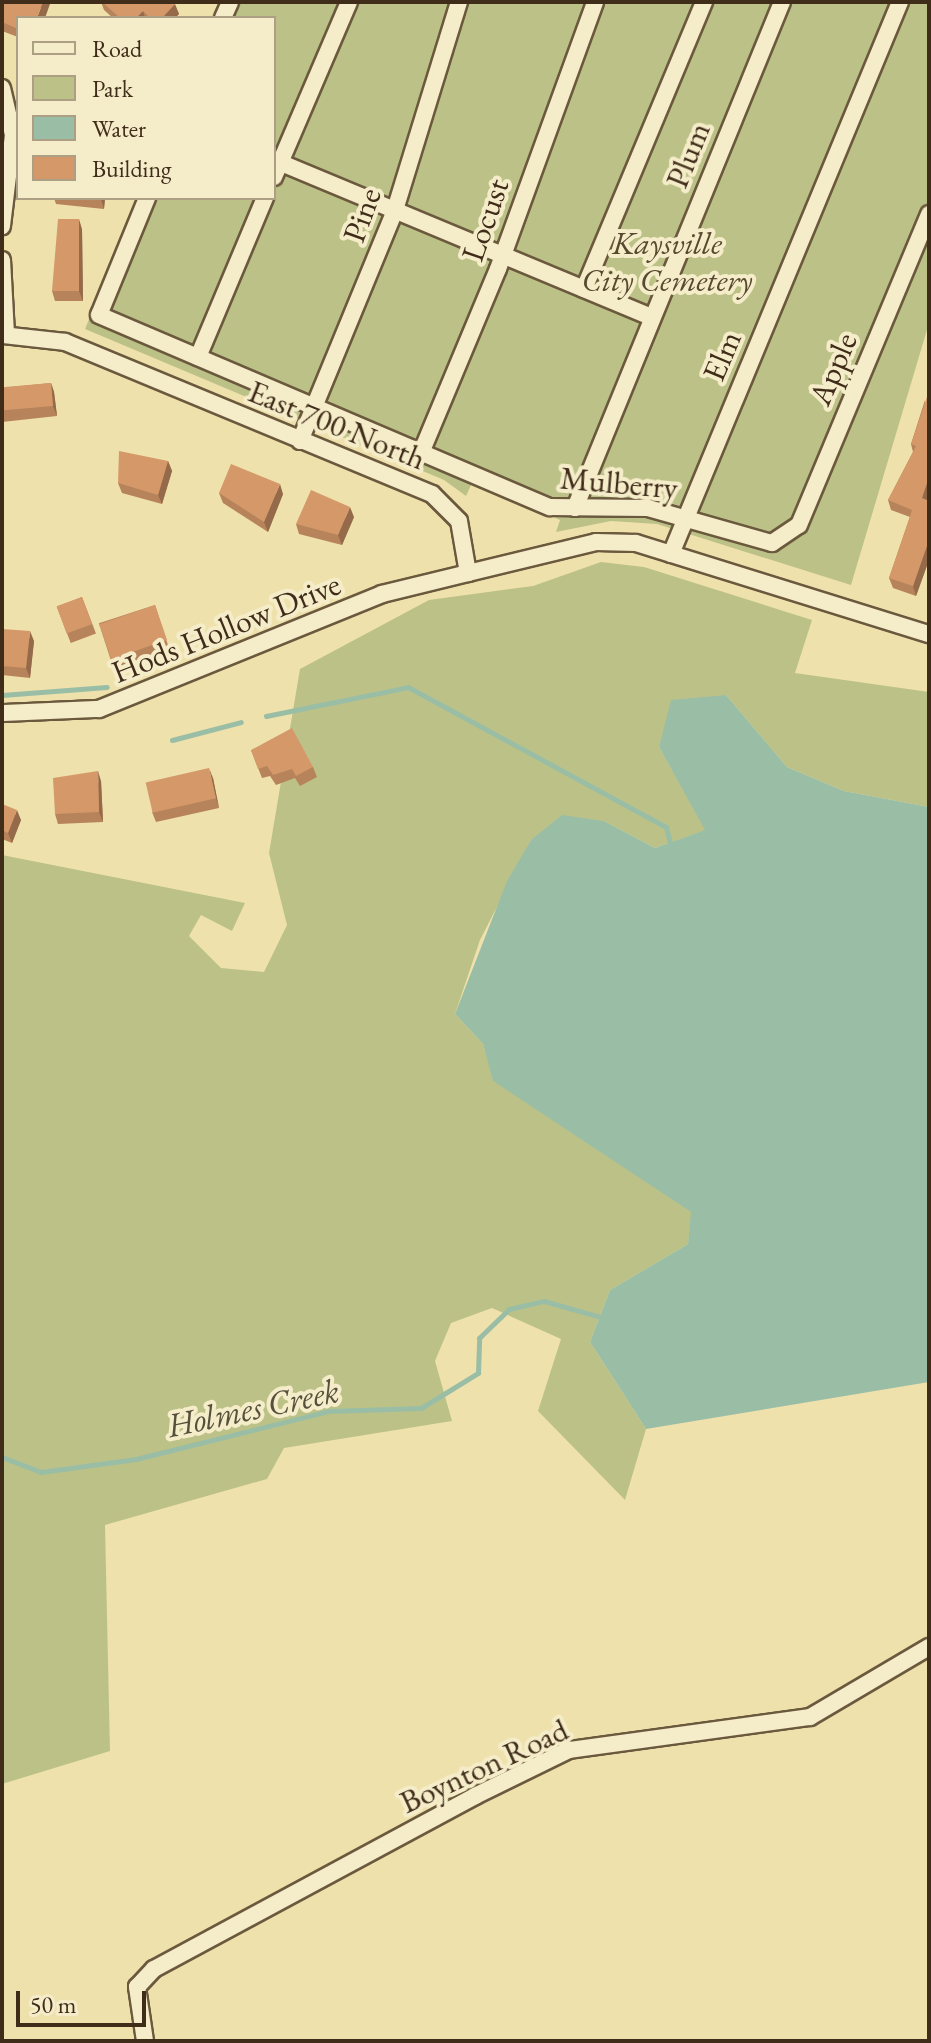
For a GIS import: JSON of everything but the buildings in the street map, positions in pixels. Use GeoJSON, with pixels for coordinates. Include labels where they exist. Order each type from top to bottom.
{"type":"FeatureCollection","features":[{"type":"Feature","properties":{"kind":"street"},"geometry":{"type":"LineString","coordinates":[[349,2],[276,166],[395,210],[652,317]]}},
{"type":"Feature","properties":{"kind":"street","name":"Pine"},"geometry":{"type":"LineString","coordinates":[[300,441],[395,210],[459,2]]}},
{"type":"Feature","properties":{"kind":"street","name":"Locust"},"geometry":{"type":"LineString","coordinates":[[421,453],[501,254],[595,2]]}},
{"type":"Feature","properties":{"kind":"street"},"geometry":{"type":"LineString","coordinates":[[584,289],[704,2]]}},
{"type":"Feature","properties":{"kind":"street","name":"Plum"},"geometry":{"type":"LineString","coordinates":[[575,508],[782,2]]}},
{"type":"Feature","properties":{"kind":"street","name":"Elm"},"geometry":{"type":"LineString","coordinates":[[671,554],[900,2]]}},
{"type":"Feature","properties":{"kind":"street"},"geometry":{"type":"LineString","coordinates":[[2,88],[13,135],[2,226]]}},
{"type":"Feature","properties":{"kind":"street","name":"Mulberry"},"geometry":{"type":"LineString","coordinates":[[146,200],[99,315],[550,507],[622,504],[685,516],[760,543],[783,542]]}},
{"type":"Feature","properties":{"kind":"street"},"geometry":{"type":"LineString","coordinates":[[198,357],[264,200]]}},
{"type":"Feature","properties":{"kind":"street","name":"Apple"},"geometry":{"type":"LineString","coordinates":[[783,542],[799,525],[929,214]]}},
{"type":"Feature","properties":{"kind":"street"},"geometry":{"type":"LineString","coordinates":[[2,260],[4,334]]}},
{"type":"Feature","properties":{"kind":"street","name":"East 700 North"},"geometry":{"type":"LineString","coordinates":[[4,334],[65,342],[432,494],[459,521],[468,573]]}},
{"type":"Feature","properties":{"kind":"street"},"geometry":{"type":"LineString","coordinates":[[468,573],[596,542],[671,554],[929,634]]}},
{"type":"Feature","properties":{"kind":"street","name":"Hods Hollow Drive"},"geometry":{"type":"LineString","coordinates":[[2,713],[99,709],[382,594],[468,573]]}},
{"type":"Feature","properties":{"kind":"street","name":"Boynton Road"},"geometry":{"type":"LineString","coordinates":[[145,2041],[137,1987],[154,1969],[475,1796],[569,1750],[787,1718],[839,1706],[929,1647]]}},
{"type":"Feature","properties":{"kind":"green space","name":"Kaysville City Cemetery"},"geometry":{"type":"Polygon","coordinates":[[[221,2],[929,2],[929,323],[851,585],[657,524],[611,521],[556,532],[560,520],[472,483],[466,496],[444,480],[85,329],[138,200],[276,200],[276,16],[215,16],[221,2]]]}},
{"type":"Feature","properties":{"kind":"green space"},"geometry":{"type":"Polygon","coordinates":[[[601,562],[644,567],[812,620],[795,673],[929,692],[929,807],[844,791],[787,767],[726,695],[659,747],[706,830],[655,848],[604,821],[531,840],[480,940],[455,1014],[483,1044],[494,1081],[692,1212],[688,1244],[610,1290],[590,1342],[646,1429],[625,1500],[538,1411],[561,1339],[492,1308],[451,1323],[435,1361],[452,1421],[284,1448],[267,1479],[105,1525],[110,1751],[2,1784],[2,855],[245,903],[232,931],[201,915],[189,936],[221,968],[264,972],[287,925],[269,853],[300,669],[429,600],[533,586],[601,562]]]}},
{"type":"Feature","properties":{"kind":"water"},"geometry":{"type":"Polygon","coordinates":[[[726,695],[787,767],[844,791],[929,807],[929,1382],[646,1429],[590,1342],[610,1290],[688,1244],[691,1212],[493,1081],[483,1044],[455,1014],[507,881],[531,840],[562,815],[604,821],[655,848],[705,830],[659,747],[671,700],[726,695]]]}},
{"type":"Feature","properties":{"kind":"waterway"},"geometry":{"type":"LineString","coordinates":[[2,695],[107,687]]}},
{"type":"Feature","properties":{"kind":"waterway"},"geometry":{"type":"LineString","coordinates":[[266,716],[408,687],[666,827],[671,847]]}},
{"type":"Feature","properties":{"kind":"waterway"},"geometry":{"type":"LineString","coordinates":[[172,740],[241,722]]}},
{"type":"Feature","properties":{"kind":"waterway","name":"Holmes Creek"},"geometry":{"type":"LineString","coordinates":[[2,1457],[41,1472],[136,1459],[328,1411],[421,1408],[478,1373],[479,1338],[509,1309],[544,1301],[604,1318]]}}]}
